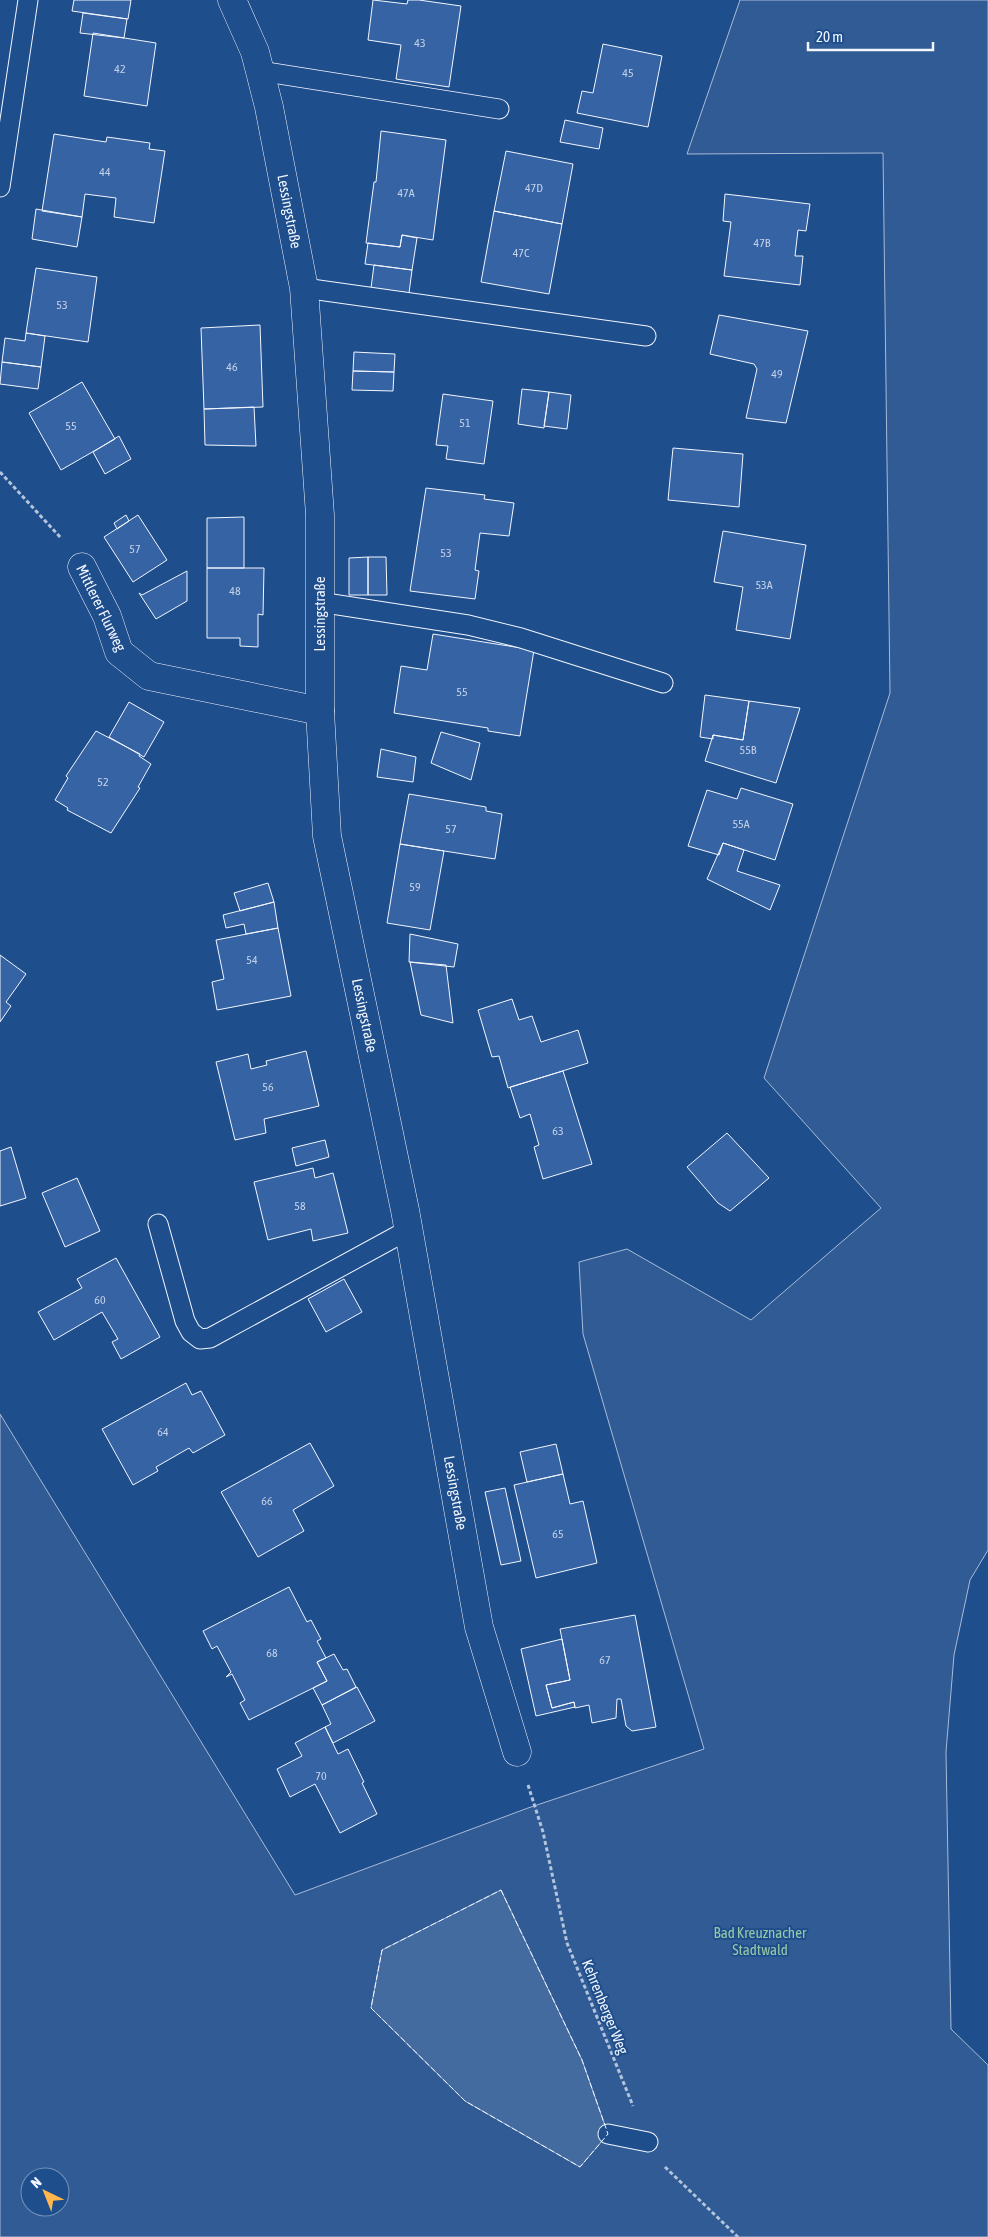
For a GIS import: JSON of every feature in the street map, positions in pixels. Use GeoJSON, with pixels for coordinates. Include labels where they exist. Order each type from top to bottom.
{"type":"FeatureCollection","features":[{"type":"Feature","properties":{"kind":"street","name":"Lessingstraße"},"geometry":{"type":"LineString","coordinates":[[232,0],[255,52],[260,71],[304,288],[320,515],[320,711],[327,836],[408,1230],[479,1627],[517,1752]]}},
{"type":"Feature","properties":{"kind":"street","name":"Mittlerer Flurweg"},"geometry":{"type":"LineString","coordinates":[[82,567],[107,616],[119,652],[149,676],[320,711]]}},
{"type":"Feature","properties":{"kind":"lane"},"geometry":{"type":"LineString","coordinates":[[0,187],[28,0]]}},
{"type":"Feature","properties":{"kind":"lane"},"geometry":{"type":"LineString","coordinates":[[260,71],[500,109]]}},
{"type":"Feature","properties":{"kind":"lane"},"geometry":{"type":"LineString","coordinates":[[304,288],[646,336]]}},
{"type":"Feature","properties":{"kind":"lane"},"geometry":{"type":"LineString","coordinates":[[319,602],[468,625],[521,638],[663,683]]}},
{"type":"Feature","properties":{"kind":"lane"},"geometry":{"type":"LineString","coordinates":[[158,1224],[185,1321],[191,1332],[200,1338],[210,1338],[408,1230]]}},
{"type":"Feature","properties":{"kind":"lane"},"geometry":{"type":"LineString","coordinates":[[608,2134],[648,2142]]}},
{"type":"Feature","properties":{"kind":"path","name":"Mittlerer Flurweg"},"geometry":{"type":"LineString","coordinates":[[0,472],[54,528],[82,567]]}},
{"type":"Feature","properties":{"kind":"path","name":"Kehrenberger Weg"},"geometry":{"type":"LineString","coordinates":[[517,1752],[543,1832],[567,1943],[648,2142],[663,2166],[738,2237]]}},
{"type":"Feature","properties":{"kind":"shaded area"},"geometry":{"type":"Polygon","coordinates":[[[740,0],[988,0],[988,1550],[970,1580],[954,1655],[946,1752],[951,2029],[988,2065],[988,2237],[0,2237],[0,1414],[295,1895],[528,1808],[704,1749],[583,1334],[579,1262],[627,1249],[751,1320],[881,1208],[764,1078],[890,693],[883,153],[687,154],[740,0]]]}},
{"type":"Feature","properties":{"kind":"shaded area"},"geometry":{"type":"Polygon","coordinates":[[[501,1890],[582,2060],[608,2134],[580,2167],[465,2101],[371,2008],[382,1950],[501,1890]]]}},
{"type":"Feature","properties":{"kind":"building"},"geometry":{"type":"Polygon","coordinates":[[[74,0],[131,0],[128,19],[72,11],[74,0]]]}},
{"type":"Feature","properties":{"kind":"building"},"geometry":{"type":"Polygon","coordinates":[[[373,0],[407,4],[408,0],[419,0],[461,6],[449,87],[396,79],[401,45],[368,40],[373,0]]]}},
{"type":"Feature","properties":{"kind":"building"},"geometry":{"type":"Polygon","coordinates":[[[83,13],[127,19],[124,38],[80,33],[83,13]]]}},
{"type":"Feature","properties":{"kind":"building"},"geometry":{"type":"Polygon","coordinates":[[[93,33],[156,43],[147,106],[84,96],[93,33]]]}},
{"type":"Feature","properties":{"kind":"building"},"geometry":{"type":"Polygon","coordinates":[[[603,44],[662,56],[648,127],[577,113],[582,91],[593,93],[603,44]]]}},
{"type":"Feature","properties":{"kind":"building"},"geometry":{"type":"Polygon","coordinates":[[[565,120],[603,128],[599,149],[560,142],[565,120]]]}},
{"type":"Feature","properties":{"kind":"building"},"geometry":{"type":"Polygon","coordinates":[[[381,131],[446,140],[433,240],[402,235],[400,247],[366,243],[374,182],[376,182],[381,131]]]}},
{"type":"Feature","properties":{"kind":"building"},"geometry":{"type":"Polygon","coordinates":[[[54,134],[106,142],[107,137],[150,143],[149,149],[165,151],[154,223],[114,217],[116,198],[85,194],[82,217],[42,211],[54,134]]]}},
{"type":"Feature","properties":{"kind":"building"},"geometry":{"type":"Polygon","coordinates":[[[506,151],[573,164],[562,224],[494,211],[506,151]]]}},
{"type":"Feature","properties":{"kind":"building"},"geometry":{"type":"Polygon","coordinates":[[[725,194],[810,204],[806,231],[798,230],[795,256],[803,256],[800,285],[724,276],[731,222],[723,221],[725,194]]]}},
{"type":"Feature","properties":{"kind":"building"},"geometry":{"type":"Polygon","coordinates":[[[36,209],[82,217],[77,247],[32,239],[36,209]]]}},
{"type":"Feature","properties":{"kind":"building"},"geometry":{"type":"Polygon","coordinates":[[[494,211],[562,224],[549,294],[481,282],[494,211]]]}},
{"type":"Feature","properties":{"kind":"building"},"geometry":{"type":"Polygon","coordinates":[[[402,235],[417,238],[412,270],[365,264],[368,243],[400,247],[402,235]]]}},
{"type":"Feature","properties":{"kind":"building"},"geometry":{"type":"Polygon","coordinates":[[[374,265],[412,270],[409,293],[371,288],[374,265]]]}},
{"type":"Feature","properties":{"kind":"building"},"geometry":{"type":"Polygon","coordinates":[[[36,268],[97,277],[88,342],[26,333],[36,268]]]}},
{"type":"Feature","properties":{"kind":"building"},"geometry":{"type":"Polygon","coordinates":[[[719,315],[808,331],[786,423],[746,418],[757,369],[754,364],[710,354],[719,315]]]}},
{"type":"Feature","properties":{"kind":"building"},"geometry":{"type":"Polygon","coordinates":[[[260,325],[263,407],[204,409],[201,328],[260,325]]]}},
{"type":"Feature","properties":{"kind":"building"},"geometry":{"type":"Polygon","coordinates":[[[26,333],[45,336],[41,367],[2,362],[5,338],[25,341],[26,333]]]}},
{"type":"Feature","properties":{"kind":"building"},"geometry":{"type":"Polygon","coordinates":[[[354,352],[395,354],[394,372],[353,371],[354,352]]]}},
{"type":"Feature","properties":{"kind":"building"},"geometry":{"type":"Polygon","coordinates":[[[2,362],[41,367],[38,389],[0,384],[2,362]]]}},
{"type":"Feature","properties":{"kind":"building"},"geometry":{"type":"Polygon","coordinates":[[[353,371],[394,372],[393,391],[352,390],[353,371]]]}},
{"type":"Feature","properties":{"kind":"building"},"geometry":{"type":"Polygon","coordinates":[[[82,382],[115,439],[61,470],[29,413],[82,382]]]}},
{"type":"Feature","properties":{"kind":"building"},"geometry":{"type":"Polygon","coordinates":[[[522,389],[549,392],[544,428],[518,424],[522,389]]]}},
{"type":"Feature","properties":{"kind":"building"},"geometry":{"type":"Polygon","coordinates":[[[549,392],[571,395],[567,429],[544,426],[549,392]]]}},
{"type":"Feature","properties":{"kind":"building"},"geometry":{"type":"Polygon","coordinates":[[[443,394],[493,401],[484,464],[446,459],[448,446],[436,445],[443,394]]]}},
{"type":"Feature","properties":{"kind":"building"},"geometry":{"type":"Polygon","coordinates":[[[254,407],[256,446],[205,445],[204,409],[254,407]]]}},
{"type":"Feature","properties":{"kind":"building"},"geometry":{"type":"Polygon","coordinates":[[[119,436],[131,459],[105,474],[93,452],[119,436]]]}},
{"type":"Feature","properties":{"kind":"building"},"geometry":{"type":"Polygon","coordinates":[[[673,448],[743,454],[739,507],[668,500],[673,448]]]}},
{"type":"Feature","properties":{"kind":"building"},"geometry":{"type":"Polygon","coordinates":[[[426,488],[485,495],[484,499],[514,503],[509,536],[480,533],[475,570],[479,571],[475,599],[410,591],[426,488]]]}},
{"type":"Feature","properties":{"kind":"building"},"geometry":{"type":"Polygon","coordinates":[[[126,515],[129,521],[117,529],[114,523],[126,515]]]}},
{"type":"Feature","properties":{"kind":"building"},"geometry":{"type":"Polygon","coordinates":[[[138,515],[167,560],[133,582],[104,537],[138,515]]]}},
{"type":"Feature","properties":{"kind":"building"},"geometry":{"type":"Polygon","coordinates":[[[244,517],[244,568],[207,568],[207,518],[244,517]]]}},
{"type":"Feature","properties":{"kind":"building"},"geometry":{"type":"Polygon","coordinates":[[[723,531],[806,545],[790,639],[736,630],[743,587],[714,582],[723,531]]]}},
{"type":"Feature","properties":{"kind":"building"},"geometry":{"type":"Polygon","coordinates":[[[368,557],[368,595],[349,595],[349,558],[368,557]]]}},
{"type":"Feature","properties":{"kind":"building"},"geometry":{"type":"Polygon","coordinates":[[[368,557],[386,557],[387,595],[368,595],[368,557]]]}},
{"type":"Feature","properties":{"kind":"building"},"geometry":{"type":"Polygon","coordinates":[[[207,568],[264,568],[263,615],[258,614],[258,647],[240,646],[240,638],[207,638],[207,568]]]}},
{"type":"Feature","properties":{"kind":"building"},"geometry":{"type":"Polygon","coordinates":[[[187,571],[187,601],[156,619],[139,593],[142,595],[187,571]]]}},
{"type":"Feature","properties":{"kind":"building"},"geometry":{"type":"Polygon","coordinates":[[[433,634],[534,650],[520,736],[488,731],[488,728],[394,713],[401,666],[427,670],[433,634]]]}},
{"type":"Feature","properties":{"kind":"building"},"geometry":{"type":"Polygon","coordinates":[[[705,695],[749,701],[743,740],[713,735],[713,739],[700,737],[705,695]]]}},
{"type":"Feature","properties":{"kind":"building"},"geometry":{"type":"Polygon","coordinates":[[[749,701],[800,708],[776,783],[705,761],[713,735],[743,740],[749,701]]]}},
{"type":"Feature","properties":{"kind":"building"},"geometry":{"type":"Polygon","coordinates":[[[129,702],[164,722],[144,757],[109,737],[129,702]]]}},
{"type":"Feature","properties":{"kind":"building"},"geometry":{"type":"Polygon","coordinates":[[[96,731],[140,754],[139,756],[151,764],[138,787],[140,788],[111,833],[67,810],[68,808],[55,800],[68,778],[66,776],[96,731]]]}},
{"type":"Feature","properties":{"kind":"building"},"geometry":{"type":"Polygon","coordinates":[[[441,732],[480,743],[471,780],[431,763],[441,732]]]}},
{"type":"Feature","properties":{"kind":"building"},"geometry":{"type":"Polygon","coordinates":[[[381,749],[416,757],[413,782],[377,777],[381,749]]]}},
{"type":"Feature","properties":{"kind":"building"},"geometry":{"type":"Polygon","coordinates":[[[741,788],[793,804],[775,860],[723,843],[719,855],[688,846],[707,790],[737,799],[741,788]]]}},
{"type":"Feature","properties":{"kind":"building"},"geometry":{"type":"Polygon","coordinates":[[[409,794],[486,807],[486,811],[502,814],[495,859],[400,844],[409,794]]]}},
{"type":"Feature","properties":{"kind":"building"},"geometry":{"type":"Polygon","coordinates":[[[723,843],[744,850],[737,871],[780,885],[770,910],[707,879],[723,843]]]}},
{"type":"Feature","properties":{"kind":"building"},"geometry":{"type":"Polygon","coordinates":[[[400,844],[444,851],[430,930],[387,923],[400,844]]]}},
{"type":"Feature","properties":{"kind":"building"},"geometry":{"type":"Polygon","coordinates":[[[268,883],[274,902],[240,911],[234,893],[268,883]]]}},
{"type":"Feature","properties":{"kind":"building"},"geometry":{"type":"Polygon","coordinates":[[[274,902],[278,928],[246,934],[244,924],[226,928],[223,915],[274,902]]]}},
{"type":"Feature","properties":{"kind":"building"},"geometry":{"type":"Polygon","coordinates":[[[278,928],[291,996],[217,1010],[212,982],[224,979],[216,940],[278,928]]]}},
{"type":"Feature","properties":{"kind":"building"},"geometry":{"type":"Polygon","coordinates":[[[410,934],[458,944],[454,967],[409,962],[410,934]]]}},
{"type":"Feature","properties":{"kind":"building"},"geometry":{"type":"Polygon","coordinates":[[[0,955],[26,974],[6,1002],[11,1006],[0,1022],[0,955]]]}},
{"type":"Feature","properties":{"kind":"building"},"geometry":{"type":"Polygon","coordinates":[[[410,962],[446,965],[453,1023],[421,1015],[410,962]]]}},
{"type":"Feature","properties":{"kind":"building"},"geometry":{"type":"Polygon","coordinates":[[[512,999],[519,1020],[532,1016],[541,1042],[578,1030],[588,1063],[508,1088],[499,1056],[492,1057],[478,1010],[512,999]]]}},
{"type":"Feature","properties":{"kind":"building"},"geometry":{"type":"Polygon","coordinates":[[[306,1051],[319,1106],[264,1119],[266,1133],[235,1140],[216,1062],[248,1054],[251,1069],[267,1065],[266,1061],[306,1051]]]}},
{"type":"Feature","properties":{"kind":"building"},"geometry":{"type":"Polygon","coordinates":[[[563,1071],[592,1164],[543,1179],[534,1147],[539,1145],[530,1114],[520,1118],[510,1087],[563,1071]]]}},
{"type":"Feature","properties":{"kind":"building"},"geometry":{"type":"Polygon","coordinates":[[[727,1133],[769,1178],[730,1211],[718,1203],[687,1167],[727,1133]]]}},
{"type":"Feature","properties":{"kind":"building"},"geometry":{"type":"Polygon","coordinates":[[[325,1140],[329,1157],[296,1166],[292,1148],[325,1140]]]}},
{"type":"Feature","properties":{"kind":"building"},"geometry":{"type":"Polygon","coordinates":[[[11,1147],[26,1198],[0,1206],[0,1151],[11,1147]]]}},
{"type":"Feature","properties":{"kind":"building"},"geometry":{"type":"Polygon","coordinates":[[[313,1168],[315,1178],[333,1173],[348,1233],[313,1241],[311,1229],[268,1240],[254,1182],[313,1168]]]}},
{"type":"Feature","properties":{"kind":"building"},"geometry":{"type":"Polygon","coordinates":[[[77,1178],[100,1231],[65,1247],[42,1193],[77,1178]]]}},
{"type":"Feature","properties":{"kind":"building"},"geometry":{"type":"Polygon","coordinates":[[[116,1258],[160,1337],[121,1359],[112,1342],[118,1339],[102,1312],[54,1340],[38,1312],[82,1288],[77,1279],[116,1258]]]}},
{"type":"Feature","properties":{"kind":"building"},"geometry":{"type":"Polygon","coordinates":[[[344,1279],[362,1312],[326,1332],[308,1299],[344,1279]]]}},
{"type":"Feature","properties":{"kind":"building"},"geometry":{"type":"Polygon","coordinates":[[[186,1383],[192,1395],[201,1391],[225,1435],[193,1453],[189,1448],[156,1467],[158,1471],[133,1485],[102,1429],[186,1383]]]}},
{"type":"Feature","properties":{"kind":"building"},"geometry":{"type":"Polygon","coordinates":[[[310,1443],[334,1486],[293,1510],[304,1531],[258,1557],[221,1492],[310,1443]]]}},
{"type":"Feature","properties":{"kind":"building"},"geometry":{"type":"Polygon","coordinates":[[[556,1444],[563,1474],[527,1482],[520,1452],[556,1444]]]}},
{"type":"Feature","properties":{"kind":"building"},"geometry":{"type":"Polygon","coordinates":[[[563,1474],[570,1504],[583,1501],[597,1563],[536,1578],[514,1485],[563,1474]]]}},
{"type":"Feature","properties":{"kind":"building"},"geometry":{"type":"Polygon","coordinates":[[[505,1488],[521,1561],[501,1565],[485,1492],[505,1488]]]}},
{"type":"Feature","properties":{"kind":"building"},"geometry":{"type":"Polygon","coordinates":[[[289,1587],[307,1622],[311,1620],[321,1639],[317,1641],[326,1658],[317,1662],[327,1681],[249,1720],[240,1703],[245,1700],[232,1674],[226,1677],[231,1672],[217,1646],[212,1649],[203,1631],[289,1587]]]}},
{"type":"Feature","properties":{"kind":"building"},"geometry":{"type":"Polygon","coordinates":[[[635,1615],[656,1727],[632,1731],[626,1726],[621,1699],[617,1699],[616,1718],[592,1723],[589,1705],[575,1708],[574,1702],[552,1708],[546,1685],[570,1680],[560,1629],[635,1615]]]}},
{"type":"Feature","properties":{"kind":"building"},"geometry":{"type":"Polygon","coordinates":[[[562,1639],[570,1680],[546,1685],[552,1708],[574,1702],[575,1707],[536,1716],[521,1649],[562,1639]]]}},
{"type":"Feature","properties":{"kind":"building"},"geometry":{"type":"Polygon","coordinates":[[[334,1654],[343,1670],[347,1669],[356,1687],[322,1705],[313,1688],[327,1681],[317,1662],[334,1654]]]}},
{"type":"Feature","properties":{"kind":"building"},"geometry":{"type":"Polygon","coordinates":[[[357,1687],[375,1721],[333,1743],[325,1727],[331,1724],[322,1705],[357,1687]]]}},
{"type":"Feature","properties":{"kind":"building"},"geometry":{"type":"Polygon","coordinates":[[[325,1727],[338,1754],[348,1749],[377,1814],[340,1833],[315,1784],[290,1797],[277,1769],[302,1756],[295,1743],[325,1727]]]}},
{"type":"Feature","properties":{"kind":"fence"},"geometry":{"type":"LineString","coordinates":[[501,1890],[582,2060],[608,2134],[580,2167],[465,2101],[371,2008],[382,1950],[501,1890]]}},
{"type":"Feature","properties":{"kind":"park label","name":"Bad Kreuznacher Stadtwald"},"geometry":{"type":"Point","coordinates":[760,1942]}}]}
